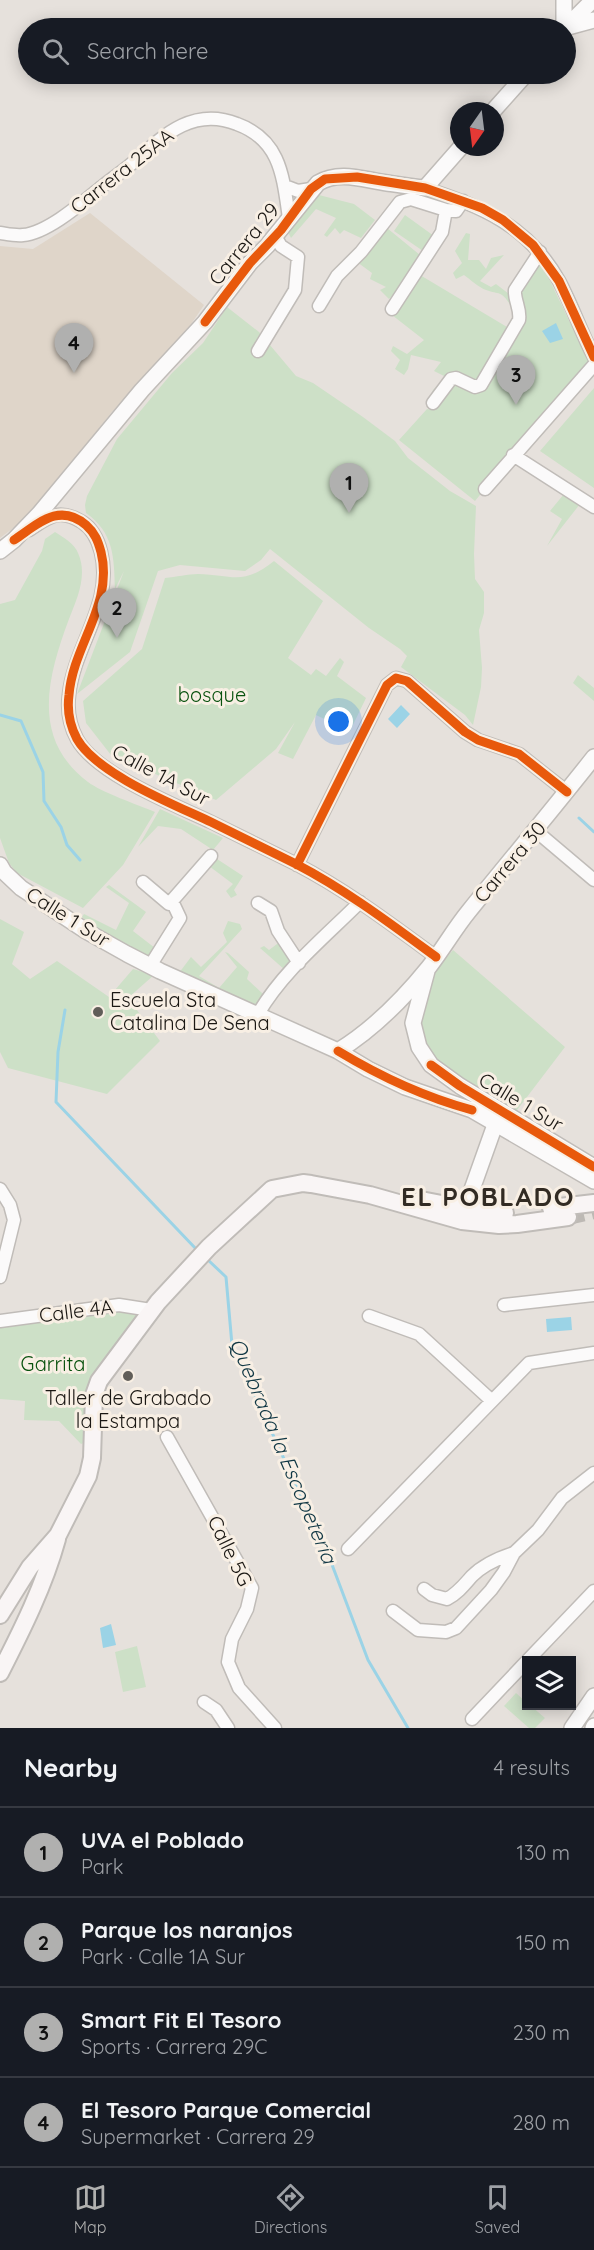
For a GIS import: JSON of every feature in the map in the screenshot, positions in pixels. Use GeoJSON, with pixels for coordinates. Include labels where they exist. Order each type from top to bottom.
{"type":"FeatureCollection","features":[{"type":"Feature","properties":{"kind":"main road"},"geometry":{"type":"LineString","coordinates":[[0,1673],[18,1640],[51,1564],[58,1535],[88,1476],[92,1458],[93,1403],[99,1381],[155,1306],[209,1248],[272,1189],[303,1183],[311,1184],[370,1195],[462,1221],[483,1224],[517,1224],[568,1217]]}},
{"type":"Feature","properties":{"kind":"main road"},"geometry":{"type":"LineString","coordinates":[[394,1202],[411,1198],[488,1213],[514,1214],[594,1203]]}},
{"type":"Feature","properties":{"kind":"main road"},"geometry":{"type":"LineString","coordinates":[[0,1615],[30,1567],[58,1535]]}},
{"type":"Feature","properties":{"kind":"street"},"geometry":{"type":"LineString","coordinates":[[564,0],[565,18]]}},
{"type":"Feature","properties":{"kind":"street"},"geometry":{"type":"LineString","coordinates":[[576,18],[591,2]]}},
{"type":"Feature","properties":{"kind":"street"},"geometry":{"type":"LineString","coordinates":[[576,24],[594,20]]}},
{"type":"Feature","properties":{"kind":"street"},"geometry":{"type":"LineString","coordinates":[[501,102],[517,84]]}},
{"type":"Feature","properties":{"kind":"street","name":"Carrera 25AA"},"geometry":{"type":"LineString","coordinates":[[0,233],[24,235],[58,221],[167,133],[187,122],[209,118],[231,121],[258,135],[276,158],[285,186],[289,218]]}},
{"type":"Feature","properties":{"kind":"street"},"geometry":{"type":"LineString","coordinates":[[425,188],[453,156]]}},
{"type":"Feature","properties":{"kind":"street"},"geometry":{"type":"LineString","coordinates":[[285,186],[298,190],[311,189],[325,179],[339,176],[357,177],[425,188],[463,201],[503,220],[540,252],[559,280],[594,357]]}},
{"type":"Feature","properties":{"kind":"street","name":"Carrera 29"},"geometry":{"type":"LineString","coordinates":[[0,551],[39,514],[142,390],[205,322],[311,189]]}},
{"type":"Feature","properties":{"kind":"street"},"geometry":{"type":"LineString","coordinates":[[319,306],[337,276],[361,252],[400,202],[411,199],[456,211],[463,201]]}},
{"type":"Feature","properties":{"kind":"street"},"geometry":{"type":"LineString","coordinates":[[392,309],[442,232],[446,210]]}},
{"type":"Feature","properties":{"kind":"street"},"geometry":{"type":"LineString","coordinates":[[258,351],[295,290],[298,258],[281,246],[275,236]]}},
{"type":"Feature","properties":{"kind":"street"},"geometry":{"type":"LineString","coordinates":[[433,403],[451,379],[456,378],[475,387],[481,385],[519,321],[520,314],[514,296],[515,290],[540,252]]}},
{"type":"Feature","properties":{"kind":"street"},"geometry":{"type":"LineString","coordinates":[[485,489],[594,365]]}},
{"type":"Feature","properties":{"kind":"street"},"geometry":{"type":"LineString","coordinates":[[513,455],[594,507]]}},
{"type":"Feature","properties":{"kind":"street","name":"Calle 1A Sur"},"geometry":{"type":"LineString","coordinates":[[14,540],[55,514],[70,515],[86,525],[98,539],[104,565],[103,594],[79,659],[69,695],[69,718],[77,740],[90,755],[105,767],[155,795],[297,865],[360,902],[432,963]]}},
{"type":"Feature","properties":{"kind":"street"},"geometry":{"type":"LineString","coordinates":[[297,865],[387,686],[396,678],[407,681],[471,736],[519,754],[567,792]]}},
{"type":"Feature","properties":{"kind":"street","name":"Carrera 30"},"geometry":{"type":"LineString","coordinates":[[387,1011],[432,963],[468,913],[594,757]]}},
{"type":"Feature","properties":{"kind":"street"},"geometry":{"type":"LineString","coordinates":[[536,831],[594,880]]}},
{"type":"Feature","properties":{"kind":"street"},"geometry":{"type":"LineString","coordinates":[[143,882],[169,904],[212,856],[172,901],[180,918],[150,966]]}},
{"type":"Feature","properties":{"kind":"street","name":"Calle 1 Sur"},"geometry":{"type":"LineString","coordinates":[[0,865],[21,888],[86,931],[150,966],[338,1051],[368,1069],[417,1092],[472,1110],[594,1180]]}},
{"type":"Feature","properties":{"kind":"street"},"geometry":{"type":"LineString","coordinates":[[258,1014],[275,989],[360,902]]}},
{"type":"Feature","properties":{"kind":"street"},"geometry":{"type":"LineString","coordinates":[[258,903],[271,911],[278,931],[299,963]]}},
{"type":"Feature","properties":{"kind":"street","name":"Carrera 30"},"geometry":{"type":"LineString","coordinates":[[413,1023],[432,963]]}},
{"type":"Feature","properties":{"kind":"street"},"geometry":{"type":"LineString","coordinates":[[338,1051],[387,1011],[404,1015],[413,1023]]}},
{"type":"Feature","properties":{"kind":"street","name":"Calle 1 Sur"},"geometry":{"type":"LineString","coordinates":[[413,1023],[419,1047],[431,1065],[448,1079],[594,1167]]}},
{"type":"Feature","properties":{"kind":"street"},"geometry":{"type":"LineString","coordinates":[[364,1032],[362,1056],[368,1069]]}},
{"type":"Feature","properties":{"kind":"street"},"geometry":{"type":"LineString","coordinates":[[417,1092],[429,1081],[431,1065]]}},
{"type":"Feature","properties":{"kind":"street"},"geometry":{"type":"LineString","coordinates":[[465,1209],[496,1122]]}},
{"type":"Feature","properties":{"kind":"street"},"geometry":{"type":"LineString","coordinates":[[0,1189],[10,1205],[14,1220],[0,1277]]}},
{"type":"Feature","properties":{"kind":"street"},"geometry":{"type":"LineString","coordinates":[[504,1305],[594,1295]]}},
{"type":"Feature","properties":{"kind":"street","name":"Calle 4A"},"geometry":{"type":"LineString","coordinates":[[0,1321],[119,1305],[155,1306]]}},
{"type":"Feature","properties":{"kind":"street"},"geometry":{"type":"LineString","coordinates":[[369,1316],[419,1334],[492,1401]]}},
{"type":"Feature","properties":{"kind":"street"},"geometry":{"type":"LineString","coordinates":[[348,1549],[529,1363],[594,1353]]}},
{"type":"Feature","properties":{"kind":"street","name":"Calle 5G"},"geometry":{"type":"LineString","coordinates":[[167,1437],[252,1588],[247,1609],[232,1639],[228,1662],[239,1688],[275,1728]]}},
{"type":"Feature","properties":{"kind":"street"},"geometry":{"type":"LineString","coordinates":[[393,1611],[418,1630],[446,1632],[456,1628],[491,1590],[514,1553],[538,1530],[562,1498],[594,1473]]}},
{"type":"Feature","properties":{"kind":"street"},"geometry":{"type":"LineString","coordinates":[[424,1589],[432,1595],[447,1599],[456,1594],[495,1558],[514,1553]]}},
{"type":"Feature","properties":{"kind":"street"},"geometry":{"type":"LineString","coordinates":[[532,1656],[594,1591]]}},
{"type":"Feature","properties":{"kind":"street"},"geometry":{"type":"LineString","coordinates":[[472,1719],[522,1666]]}},
{"type":"Feature","properties":{"kind":"street"},"geometry":{"type":"LineString","coordinates":[[572,1728],[594,1696]]}},
{"type":"Feature","properties":{"kind":"street"},"geometry":{"type":"LineString","coordinates":[[204,1702],[216,1710],[228,1728]]}},
{"type":"Feature","properties":{"kind":"shaded area"},"geometry":{"type":"Polygon","coordinates":[[[90,213],[204,305],[185,333],[111,413],[29,516],[0,538],[0,246],[33,249],[90,213]]]}},
{"type":"Feature","properties":{"kind":"green space"},"geometry":{"type":"Polygon","coordinates":[[[315,194],[354,204],[375,220],[361,238],[344,230],[340,234],[335,228],[327,237],[324,235],[336,218],[316,209],[291,238],[287,230],[315,194]]]}},
{"type":"Feature","properties":{"kind":"green space"},"geometry":{"type":"Polygon","coordinates":[[[405,215],[434,236],[423,251],[394,231],[405,215]]]}},
{"type":"Feature","properties":{"kind":"green space"},"geometry":{"type":"Polygon","coordinates":[[[387,228],[420,255],[407,280],[389,299],[380,290],[386,287],[370,279],[372,273],[357,262],[387,228]]]}},
{"type":"Feature","properties":{"kind":"green space"},"geometry":{"type":"Polygon","coordinates":[[[466,233],[470,234],[468,260],[479,260],[486,269],[491,258],[504,255],[480,281],[491,287],[496,284],[509,294],[511,306],[502,295],[483,289],[464,275],[456,279],[453,273],[462,263],[455,251],[466,233]]]}},
{"type":"Feature","properties":{"kind":"green space"},"geometry":{"type":"Polygon","coordinates":[[[540,260],[589,362],[475,501],[399,440],[427,409],[432,410],[453,380],[480,391],[524,323],[519,293],[540,260]]]}},
{"type":"Feature","properties":{"kind":"green space"},"geometry":{"type":"Polygon","coordinates":[[[420,275],[507,327],[516,316],[477,384],[451,373],[434,397],[430,397],[433,390],[446,377],[434,371],[441,362],[411,355],[404,375],[395,369],[400,360],[391,351],[393,346],[407,354],[424,340],[392,315],[420,275]]]}},
{"type":"Feature","properties":{"kind":"green space"},"geometry":{"type":"Polygon","coordinates":[[[227,307],[259,332],[296,376],[313,383],[363,417],[395,441],[408,458],[450,491],[476,506],[475,579],[484,592],[484,613],[479,630],[481,687],[473,725],[465,715],[401,667],[407,656],[400,649],[369,628],[270,549],[261,560],[245,571],[180,565],[158,571],[130,652],[77,694],[124,571],[115,589],[111,546],[102,529],[86,513],[87,496],[117,439],[172,373],[203,343],[227,307]]]}},
{"type":"Feature","properties":{"kind":"green space"},"geometry":{"type":"Polygon","coordinates":[[[594,388],[594,488],[540,451],[594,388]]]}},
{"type":"Feature","properties":{"kind":"green space"},"geometry":{"type":"Polygon","coordinates":[[[564,494],[580,504],[547,546],[562,519],[550,511],[564,494]]]}},
{"type":"Feature","properties":{"kind":"green space"},"geometry":{"type":"Polygon","coordinates":[[[55,532],[74,547],[81,561],[82,570],[78,595],[61,641],[50,685],[51,727],[58,747],[70,765],[88,782],[110,794],[155,812],[123,865],[83,908],[17,873],[9,863],[0,838],[0,604],[15,600],[42,551],[45,539],[55,532]]]}},
{"type":"Feature","properties":{"kind":"green space","name":"bosque"},"geometry":{"type":"Polygon","coordinates":[[[274,561],[323,601],[288,658],[311,675],[316,669],[326,676],[340,658],[344,662],[337,676],[366,698],[350,731],[316,715],[293,759],[278,753],[295,722],[276,749],[216,800],[111,755],[86,723],[83,701],[142,649],[165,578],[190,574],[246,576],[254,574],[274,561]]]}},
{"type":"Feature","properties":{"kind":"green space"},"geometry":{"type":"Polygon","coordinates":[[[578,675],[594,688],[594,701],[573,683],[578,675]]]}},
{"type":"Feature","properties":{"kind":"green space"},"geometry":{"type":"Polygon","coordinates":[[[160,809],[223,838],[213,850],[181,829],[158,826],[138,847],[160,809]]]}},
{"type":"Feature","properties":{"kind":"green space"},"geometry":{"type":"Polygon","coordinates":[[[217,859],[243,876],[234,890],[237,895],[231,898],[226,891],[233,884],[209,866],[217,859]]]}},
{"type":"Feature","properties":{"kind":"green space"},"geometry":{"type":"Polygon","coordinates":[[[109,885],[146,912],[133,931],[155,948],[148,958],[98,931],[82,917],[84,914],[116,930],[129,903],[106,887],[109,885]]]}},
{"type":"Feature","properties":{"kind":"green space"},"geometry":{"type":"Polygon","coordinates":[[[0,919],[24,932],[12,964],[30,979],[57,961],[109,997],[133,969],[154,975],[128,998],[160,1041],[107,1094],[8,1068],[0,1052],[0,919]]]}},
{"type":"Feature","properties":{"kind":"green space"},"geometry":{"type":"Polygon","coordinates":[[[228,921],[240,924],[242,929],[199,976],[219,988],[237,967],[225,952],[228,953],[249,972],[247,979],[263,994],[253,1008],[179,973],[191,957],[201,967],[227,942],[223,933],[228,921]]]}},
{"type":"Feature","properties":{"kind":"green space"},"geometry":{"type":"Polygon","coordinates":[[[281,941],[295,963],[285,970],[260,948],[264,946],[269,950],[281,941]]]}},
{"type":"Feature","properties":{"kind":"green space"},"geometry":{"type":"Polygon","coordinates":[[[453,950],[565,1047],[511,1118],[431,1065],[416,1009],[424,985],[453,950]]]}},
{"type":"Feature","properties":{"kind":"green space","name":"Garrita"},"geometry":{"type":"Polygon","coordinates":[[[119,1309],[144,1313],[113,1349],[91,1440],[81,1444],[59,1421],[24,1420],[25,1401],[0,1399],[0,1326],[119,1309]]]}},
{"type":"Feature","properties":{"kind":"green space"},"geometry":{"type":"Polygon","coordinates":[[[137,1646],[146,1687],[123,1692],[115,1652],[137,1646]]]}},
{"type":"Feature","properties":{"kind":"green space"},"geometry":{"type":"Polygon","coordinates":[[[516,1693],[522,1698],[522,1710],[536,1710],[545,1718],[535,1728],[529,1728],[504,1706],[516,1693]]]}},
{"type":"Feature","properties":{"kind":"water"},"geometry":{"type":"Polygon","coordinates":[[[556,323],[563,339],[550,343],[542,331],[556,323]]]}},
{"type":"Feature","properties":{"kind":"water"},"geometry":{"type":"Polygon","coordinates":[[[401,705],[410,714],[397,728],[388,719],[401,705]]]}},
{"type":"Feature","properties":{"kind":"water"},"geometry":{"type":"Polygon","coordinates":[[[571,1317],[572,1330],[547,1332],[546,1319],[571,1317]]]}},
{"type":"Feature","properties":{"kind":"water"},"geometry":{"type":"Polygon","coordinates":[[[111,1624],[116,1645],[103,1648],[100,1628],[111,1624]]]}},
{"type":"Feature","properties":{"kind":"waterway","name":"Quebrada la Escopetería"},"geometry":{"type":"LineString","coordinates":[[0,715],[21,721],[43,772],[44,801],[61,827],[67,845],[80,860]]}},
{"type":"Feature","properties":{"kind":"waterway"},"geometry":{"type":"LineString","coordinates":[[579,818],[594,832]]}},
{"type":"Feature","properties":{"kind":"waterway","name":"Quebrada la Escopetería"},"geometry":{"type":"LineString","coordinates":[[65,1010],[58,1052],[56,1102],[197,1250]]}},
{"type":"Feature","properties":{"kind":"waterway","name":"Quebrada la Escopetería"},"geometry":{"type":"LineString","coordinates":[[207,1259],[226,1277],[232,1345],[331,1562],[368,1660],[408,1728]]}},
{"type":"Feature","properties":{"kind":"tunnel"},"geometry":{"type":"LineString","coordinates":[[568,1217],[594,1211]]}},
{"type":"Feature","properties":{"kind":"cycle path"},"geometry":{"type":"LineString","coordinates":[[205,322],[250,263],[281,230],[311,189],[325,179],[357,177],[425,188],[482,208],[503,220],[533,245],[559,281],[594,357]]}},
{"type":"Feature","properties":{"kind":"cycle path"},"geometry":{"type":"LineString","coordinates":[[14,540],[40,522],[58,515],[67,515],[86,525],[99,544],[104,571],[102,589],[98,607],[72,677],[68,701],[73,729],[87,752],[101,764],[138,787],[315,874],[368,908],[436,957]]}},
{"type":"Feature","properties":{"kind":"cycle path"},"geometry":{"type":"LineString","coordinates":[[297,865],[387,685],[396,678],[407,681],[465,732],[478,740],[519,754],[567,792]]}},
{"type":"Feature","properties":{"kind":"cycle path"},"geometry":{"type":"LineString","coordinates":[[338,1051],[403,1085],[472,1110]]}},
{"type":"Feature","properties":{"kind":"cycle path"},"geometry":{"type":"LineString","coordinates":[[431,1065],[460,1086],[594,1167]]}},
{"type":"Feature","properties":{"kind":"place","name":"El Tesoro Parque Comercial"},"geometry":{"type":"Point","coordinates":[74,373]}},
{"type":"Feature","properties":{"kind":"place","name":"Smart Fit El Tesoro"},"geometry":{"type":"Point","coordinates":[516,405]}},
{"type":"Feature","properties":{"kind":"place","name":"UVA el Poblado"},"geometry":{"type":"Point","coordinates":[349,513]}},
{"type":"Feature","properties":{"kind":"place","name":"Parque los naranjos"},"geometry":{"type":"Point","coordinates":[117,638]}},
{"type":"Feature","properties":{"kind":"place","name":"Escuela Sta Catalina De Sena"},"geometry":{"type":"Point","coordinates":[98,1012]}},
{"type":"Feature","properties":{"kind":"place","name":"Taller de Grabado la Estampa"},"geometry":{"type":"Point","coordinates":[128,1376]}},
{"type":"Feature","properties":{"kind":"district","name":"EL POBLADO"},"geometry":{"type":"Point","coordinates":[488,1197]}}]}
